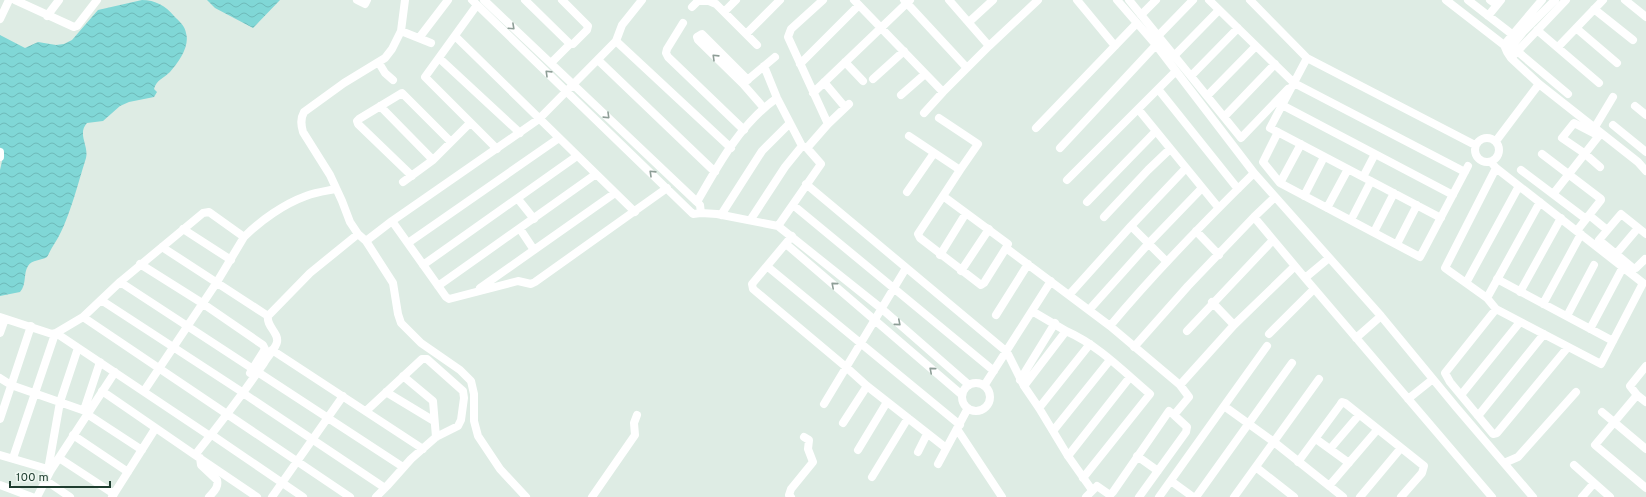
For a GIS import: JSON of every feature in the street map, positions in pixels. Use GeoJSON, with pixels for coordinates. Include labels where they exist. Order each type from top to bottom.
{"type":"FeatureCollection","features":[{"type":"Feature","properties":{"kind":"street"},"geometry":{"type":"LineString","coordinates":[[0,19],[15,0],[47,16],[74,27],[78,26],[98,0]]}},
{"type":"Feature","properties":{"kind":"street"},"geometry":{"type":"LineString","coordinates":[[47,16],[59,0]]}},
{"type":"Feature","properties":{"kind":"street"},"geometry":{"type":"LineString","coordinates":[[357,0],[365,4],[367,0]]}},
{"type":"Feature","properties":{"kind":"street"},"geometry":{"type":"LineString","coordinates":[[405,0],[401,31],[392,49],[379,63],[344,83],[302,114],[301,122],[303,132],[323,163],[350,222],[358,234],[366,241],[393,283],[401,323],[421,343],[468,378],[474,389],[473,410],[475,428],[482,443],[500,469],[526,497]]}},
{"type":"Feature","properties":{"kind":"street"},"geometry":{"type":"LineString","coordinates":[[419,38],[448,0]]}},
{"type":"Feature","properties":{"kind":"street"},"geometry":{"type":"LineString","coordinates":[[525,0],[570,44]]}},
{"type":"Feature","properties":{"kind":"street"},"geometry":{"type":"LineString","coordinates":[[551,63],[570,44],[576,43],[588,27],[562,0]]}},
{"type":"Feature","properties":{"kind":"street"},"geometry":{"type":"LineString","coordinates":[[724,12],[736,0]]}},
{"type":"Feature","properties":{"kind":"street"},"geometry":{"type":"LineString","coordinates":[[746,34],[780,0]]}},
{"type":"Feature","properties":{"kind":"street"},"geometry":{"type":"LineString","coordinates":[[823,0],[791,29],[788,35],[828,124]]}},
{"type":"Feature","properties":{"kind":"street"},"geometry":{"type":"LineString","coordinates":[[950,0],[989,46]]}},
{"type":"Feature","properties":{"kind":"street"},"geometry":{"type":"LineString","coordinates":[[969,22],[993,0]]}},
{"type":"Feature","properties":{"kind":"street"},"geometry":{"type":"LineString","coordinates":[[924,113],[989,46],[1038,0]]}},
{"type":"Feature","properties":{"kind":"street"},"geometry":{"type":"LineString","coordinates":[[1077,0],[1115,46]]}},
{"type":"Feature","properties":{"kind":"street"},"geometry":{"type":"LineString","coordinates":[[1117,0],[1136,24],[1156,45],[1254,173],[1381,316],[1533,497]]}},
{"type":"Feature","properties":{"kind":"street"},"geometry":{"type":"LineString","coordinates":[[1129,0],[1241,138],[1294,83]]}},
{"type":"Feature","properties":{"kind":"street"},"geometry":{"type":"LineString","coordinates":[[1141,15],[1156,0]]}},
{"type":"Feature","properties":{"kind":"street"},"geometry":{"type":"LineString","coordinates":[[1158,36],[1193,0]]}},
{"type":"Feature","properties":{"kind":"street"},"geometry":{"type":"LineString","coordinates":[[1209,0],[1218,5],[1238,28],[1294,83],[1466,169],[1420,257],[1280,184],[1263,162],[1278,132]]}},
{"type":"Feature","properties":{"kind":"street"},"geometry":{"type":"LineString","coordinates":[[1250,0],[1308,58],[1475,145]]}},
{"type":"Feature","properties":{"kind":"street"},"geometry":{"type":"LineString","coordinates":[[1446,0],[1507,52],[1539,84],[1594,127],[1600,134],[1638,162],[1646,171]]}},
{"type":"Feature","properties":{"kind":"street"},"geometry":{"type":"LineString","coordinates":[[1468,0],[1512,35]]}},
{"type":"Feature","properties":{"kind":"street"},"geometry":{"type":"LineString","coordinates":[[1507,52],[1512,35],[1542,0]]}},
{"type":"Feature","properties":{"kind":"street"},"geometry":{"type":"LineString","coordinates":[[1507,52],[1523,32],[1555,0]]}},
{"type":"Feature","properties":{"kind":"street"},"geometry":{"type":"LineString","coordinates":[[1507,52],[1517,51],[1566,0]]}},
{"type":"Feature","properties":{"kind":"street"},"geometry":{"type":"LineString","coordinates":[[1558,47],[1602,0]]}},
{"type":"Feature","properties":{"kind":"street"},"geometry":{"type":"LineString","coordinates":[[1625,0],[1646,16]]}},
{"type":"Feature","properties":{"kind":"street"},"geometry":{"type":"LineString","coordinates":[[692,8],[698,1],[716,4],[757,44]]}},
{"type":"Feature","properties":{"kind":"street"},"geometry":{"type":"LineString","coordinates":[[813,93],[907,1],[967,68]]}},
{"type":"Feature","properties":{"kind":"street"},"geometry":{"type":"LineString","coordinates":[[478,2],[426,75],[426,79],[497,149]]}},
{"type":"Feature","properties":{"kind":"street"},"geometry":{"type":"LineString","coordinates":[[478,2],[551,63],[697,202],[700,205],[702,213]]}},
{"type":"Feature","properties":{"kind":"street"},"geometry":{"type":"LineString","coordinates":[[478,2],[567,92],[693,214],[702,213],[751,219],[778,226],[881,310],[969,385]]}},
{"type":"Feature","properties":{"kind":"street"},"geometry":{"type":"LineString","coordinates":[[366,241],[392,221],[540,119],[616,41],[622,25],[637,2]]}},
{"type":"Feature","properties":{"kind":"street"},"geometry":{"type":"LineString","coordinates":[[800,64],[857,2],[943,92]]}},
{"type":"Feature","properties":{"kind":"street"},"geometry":{"type":"LineString","coordinates":[[1488,16],[1496,2]]}},
{"type":"Feature","properties":{"kind":"street"},"geometry":{"type":"LineString","coordinates":[[1174,56],[1218,5]]}},
{"type":"Feature","properties":{"kind":"street"},"geometry":{"type":"LineString","coordinates":[[1594,9],[1633,40]]}},
{"type":"Feature","properties":{"kind":"street"},"geometry":{"type":"LineString","coordinates":[[683,24],[667,49],[666,53],[668,57],[744,130]]}},
{"type":"Feature","properties":{"kind":"street"},"geometry":{"type":"LineString","coordinates":[[1036,128],[1136,24]]}},
{"type":"Feature","properties":{"kind":"street"},"geometry":{"type":"LineString","coordinates":[[1191,76],[1238,28]]}},
{"type":"Feature","properties":{"kind":"street"},"geometry":{"type":"LineString","coordinates":[[1576,28],[1617,63]]}},
{"type":"Feature","properties":{"kind":"street"},"geometry":{"type":"LineString","coordinates":[[1537,30],[1599,83]]}},
{"type":"Feature","properties":{"kind":"street"},"geometry":{"type":"LineString","coordinates":[[401,31],[431,43]]}},
{"type":"Feature","properties":{"kind":"street"},"geometry":{"type":"LineString","coordinates":[[746,82],[696,37],[702,34],[746,82],[763,107]]}},
{"type":"Feature","properties":{"kind":"street"},"geometry":{"type":"LineString","coordinates":[[455,36],[635,212]]}},
{"type":"Feature","properties":{"kind":"street"},"geometry":{"type":"LineString","coordinates":[[616,41],[731,148]]}},
{"type":"Feature","properties":{"kind":"street"},"geometry":{"type":"LineString","coordinates":[[1060,148],[1156,45]]}},
{"type":"Feature","properties":{"kind":"street"},"geometry":{"type":"LineString","coordinates":[[1207,96],[1256,46]]}},
{"type":"Feature","properties":{"kind":"street"},"geometry":{"type":"LineString","coordinates":[[873,79],[904,51]]}},
{"type":"Feature","properties":{"kind":"street"},"geometry":{"type":"LineString","coordinates":[[1517,51],[1568,94]]}},
{"type":"Feature","properties":{"kind":"street"},"geometry":{"type":"LineString","coordinates":[[746,82],[775,57]]}},
{"type":"Feature","properties":{"kind":"street"},"geometry":{"type":"LineString","coordinates":[[439,58],[520,133]]}},
{"type":"Feature","properties":{"kind":"street"},"geometry":{"type":"LineString","coordinates":[[1308,58],[1270,128],[1441,218]]}},
{"type":"Feature","properties":{"kind":"street"},"geometry":{"type":"LineString","coordinates":[[598,60],[715,172]]}},
{"type":"Feature","properties":{"kind":"street"},"geometry":{"type":"LineString","coordinates":[[845,62],[863,81]]}},
{"type":"Feature","properties":{"kind":"street"},"geometry":{"type":"LineString","coordinates":[[379,63],[385,73],[393,80]]}},
{"type":"Feature","properties":{"kind":"street"},"geometry":{"type":"LineString","coordinates":[[1224,117],[1275,64]]}},
{"type":"Feature","properties":{"kind":"street"},"geometry":{"type":"LineString","coordinates":[[764,66],[777,98],[790,123],[805,147],[821,164],[778,226]]}},
{"type":"Feature","properties":{"kind":"street"},"geometry":{"type":"LineString","coordinates":[[1067,180],[1176,71]]}},
{"type":"Feature","properties":{"kind":"street"},"geometry":{"type":"LineString","coordinates":[[901,96],[925,74]]}},
{"type":"Feature","properties":{"kind":"street"},"geometry":{"type":"LineString","coordinates":[[751,219],[785,167],[847,106],[824,82]]}},
{"type":"Feature","properties":{"kind":"street"},"geometry":{"type":"LineString","coordinates":[[1496,141],[1539,84]]}},
{"type":"Feature","properties":{"kind":"street"},"geometry":{"type":"LineString","coordinates":[[1158,89],[1238,189]]}},
{"type":"Feature","properties":{"kind":"street"},"geometry":{"type":"LineString","coordinates":[[412,176],[358,124],[357,121],[359,118],[402,94],[451,142]]}},
{"type":"Feature","properties":{"kind":"street"},"geometry":{"type":"LineString","coordinates":[[1594,127],[1613,97]]}},
{"type":"Feature","properties":{"kind":"street"},"geometry":{"type":"LineString","coordinates":[[697,202],[715,172],[744,130],[763,107],[777,98]]}},
{"type":"Feature","properties":{"kind":"street"},"geometry":{"type":"LineString","coordinates":[[1282,105],[1453,195]]}},
{"type":"Feature","properties":{"kind":"street"},"geometry":{"type":"LineString","coordinates":[[380,106],[433,160]]}},
{"type":"Feature","properties":{"kind":"street"},"geometry":{"type":"LineString","coordinates":[[1635,106],[1645,111]]}},
{"type":"Feature","properties":{"kind":"street"},"geometry":{"type":"LineString","coordinates":[[1138,109],[1218,207]]}},
{"type":"Feature","properties":{"kind":"street"},"geometry":{"type":"LineString","coordinates":[[939,118],[978,144],[960,170],[918,234],[920,238],[940,255],[982,285],[1008,244],[943,196]]}},
{"type":"Feature","properties":{"kind":"street"},"geometry":{"type":"LineString","coordinates":[[403,182],[433,160],[470,123]]}},
{"type":"Feature","properties":{"kind":"street"},"geometry":{"type":"LineString","coordinates":[[721,215],[762,151],[790,123]]}},
{"type":"Feature","properties":{"kind":"street"},"geometry":{"type":"LineString","coordinates":[[1600,134],[1574,123],[1560,137],[1584,153],[1600,167]]}},
{"type":"Feature","properties":{"kind":"street"},"geometry":{"type":"LineString","coordinates":[[1614,125],[1646,152],[1638,162]]}},
{"type":"Feature","properties":{"kind":"street"},"geometry":{"type":"LineString","coordinates":[[1087,202],[1156,131]]}},
{"type":"Feature","properties":{"kind":"street"},"geometry":{"type":"LineString","coordinates":[[1554,193],[1600,134]]}},
{"type":"Feature","properties":{"kind":"street"},"geometry":{"type":"LineString","coordinates":[[909,136],[960,170]]}},
{"type":"Feature","properties":{"kind":"street"},"geometry":{"type":"LineString","coordinates":[[408,243],[559,138]]}},
{"type":"Feature","properties":{"kind":"street"},"geometry":{"type":"LineString","coordinates":[[1475,145],[1474,152],[1478,158],[1493,165],[1560,218],[1580,231],[1643,283],[1600,364],[1496,309],[1487,298],[1445,268],[1493,165],[1499,154],[1499,147],[1496,141],[1490,138],[1483,138],[1475,145]]}},
{"type":"Feature","properties":{"kind":"street"},"geometry":{"type":"LineString","coordinates":[[1280,184],[1301,144]]}},
{"type":"Feature","properties":{"kind":"street"},"geometry":{"type":"LineString","coordinates":[[1104,217],[1170,149]]}},
{"type":"Feature","properties":{"kind":"street"},"geometry":{"type":"LineString","coordinates":[[0,152],[0,157]]}},
{"type":"Feature","properties":{"kind":"street"},"geometry":{"type":"LineString","coordinates":[[907,192],[934,153]]}},
{"type":"Feature","properties":{"kind":"street"},"geometry":{"type":"LineString","coordinates":[[1363,177],[1375,154]]}},
{"type":"Feature","properties":{"kind":"street"},"geometry":{"type":"LineString","coordinates":[[1542,154],[1601,199],[1587,217],[1544,304]]}},
{"type":"Feature","properties":{"kind":"street"},"geometry":{"type":"LineString","coordinates":[[423,265],[577,156]]}},
{"type":"Feature","properties":{"kind":"street"},"geometry":{"type":"LineString","coordinates":[[1304,196],[1324,157]]}},
{"type":"Feature","properties":{"kind":"street"},"geometry":{"type":"LineString","coordinates":[[1069,295],[1186,168]]}},
{"type":"Feature","properties":{"kind":"street"},"geometry":{"type":"LineString","coordinates":[[1327,208],[1348,169]]}},
{"type":"Feature","properties":{"kind":"street"},"geometry":{"type":"LineString","coordinates":[[1521,170],[1606,229]]}},
{"type":"Feature","properties":{"kind":"street"},"geometry":{"type":"LineString","coordinates":[[1110,326],[1218,207],[1254,173]]}},
{"type":"Feature","properties":{"kind":"street"},"geometry":{"type":"LineString","coordinates":[[438,286],[596,174]]}},
{"type":"Feature","properties":{"kind":"street"},"geometry":{"type":"LineString","coordinates":[[1353,216],[1371,181]]}},
{"type":"Feature","properties":{"kind":"street"},"geometry":{"type":"LineString","coordinates":[[806,184],[1007,352],[1022,383],[1068,456],[1092,490]]}},
{"type":"Feature","properties":{"kind":"street"},"geometry":{"type":"LineString","coordinates":[[1466,283],[1519,186]]}},
{"type":"Feature","properties":{"kind":"street"},"geometry":{"type":"LineString","coordinates":[[392,221],[438,286],[449,299],[518,281],[531,284],[535,282],[667,188]]}},
{"type":"Feature","properties":{"kind":"street"},"geometry":{"type":"LineString","coordinates":[[1089,310],[1149,243],[1202,188]]}},
{"type":"Feature","properties":{"kind":"street"},"geometry":{"type":"LineString","coordinates":[[144,391],[217,282],[244,237],[256,226],[297,200],[313,193],[336,189]]}},
{"type":"Feature","properties":{"kind":"street"},"geometry":{"type":"LineString","coordinates":[[476,291],[615,193]]}},
{"type":"Feature","properties":{"kind":"street"},"geometry":{"type":"LineString","coordinates":[[1374,232],[1394,193]]}},
{"type":"Feature","properties":{"kind":"street"},"geometry":{"type":"LineString","coordinates":[[1134,347],[1188,286],[1254,217],[1275,198]]}},
{"type":"Feature","properties":{"kind":"street"},"geometry":{"type":"LineString","coordinates":[[518,199],[534,219]]}},
{"type":"Feature","properties":{"kind":"street"},"geometry":{"type":"LineString","coordinates":[[1487,298],[1540,202]]}},
{"type":"Feature","properties":{"kind":"street"},"geometry":{"type":"LineString","coordinates":[[793,205],[994,371]]}},
{"type":"Feature","properties":{"kind":"street"},"geometry":{"type":"LineString","coordinates":[[1397,244],[1417,205]]}},
{"type":"Feature","properties":{"kind":"street"},"geometry":{"type":"LineString","coordinates":[[14,458],[56,334],[83,318],[140,264],[203,213],[208,212],[244,237]]}},
{"type":"Feature","properties":{"kind":"street"},"geometry":{"type":"LineString","coordinates":[[940,255],[966,213]]}},
{"type":"Feature","properties":{"kind":"street"},"geometry":{"type":"LineString","coordinates":[[1646,234],[1621,214],[1606,229],[1599,240],[1635,268],[1646,259]]}},
{"type":"Feature","properties":{"kind":"street"},"geometry":{"type":"LineString","coordinates":[[1254,217],[1492,497]]}},
{"type":"Feature","properties":{"kind":"street"},"geometry":{"type":"LineString","coordinates":[[1520,292],[1560,218]]}},
{"type":"Feature","properties":{"kind":"street"},"geometry":{"type":"LineString","coordinates":[[1131,226],[1167,262]]}},
{"type":"Feature","properties":{"kind":"street"},"geometry":{"type":"LineString","coordinates":[[1616,254],[1638,228]]}},
{"type":"Feature","properties":{"kind":"street"},"geometry":{"type":"LineString","coordinates":[[183,229],[231,260]]}},
{"type":"Feature","properties":{"kind":"street"},"geometry":{"type":"LineString","coordinates":[[520,229],[534,250]]}},
{"type":"Feature","properties":{"kind":"street"},"geometry":{"type":"LineString","coordinates":[[961,271],[989,229]]}},
{"type":"Feature","properties":{"kind":"street"},"geometry":{"type":"LineString","coordinates":[[1196,231],[1219,255]]}},
{"type":"Feature","properties":{"kind":"street"},"geometry":{"type":"LineString","coordinates":[[196,455],[209,434],[272,350],[277,340],[268,323],[268,316],[310,273],[358,234]]}},
{"type":"Feature","properties":{"kind":"street"},"geometry":{"type":"LineString","coordinates":[[792,236],[768,267],[752,284],[753,289],[867,386],[946,448]]}},
{"type":"Feature","properties":{"kind":"street"},"geometry":{"type":"LineString","coordinates":[[1186,331],[1212,302],[1273,240]]}},
{"type":"Feature","properties":{"kind":"street"},"geometry":{"type":"LineString","coordinates":[[786,244],[962,395]]}},
{"type":"Feature","properties":{"kind":"street"},"geometry":{"type":"LineString","coordinates":[[162,247],[268,316]]}},
{"type":"Feature","properties":{"kind":"street"},"geometry":{"type":"LineString","coordinates":[[1006,248],[1110,326],[1180,385],[1189,397],[1174,415]]}},
{"type":"Feature","properties":{"kind":"street"},"geometry":{"type":"LineString","coordinates":[[1305,278],[1329,258]]}},
{"type":"Feature","properties":{"kind":"street"},"geometry":{"type":"LineString","coordinates":[[140,264],[202,303],[264,346],[265,349],[255,371]]}},
{"type":"Feature","properties":{"kind":"street"},"geometry":{"type":"LineString","coordinates":[[996,315],[1028,264]]}},
{"type":"Feature","properties":{"kind":"street"},"geometry":{"type":"LineString","coordinates":[[1566,316],[1594,265]]}},
{"type":"Feature","properties":{"kind":"street"},"geometry":{"type":"LineString","coordinates":[[1180,385],[1234,325],[1295,266]]}},
{"type":"Feature","properties":{"kind":"street"},"geometry":{"type":"LineString","coordinates":[[768,267],[959,427],[1002,497]]}},
{"type":"Feature","properties":{"kind":"street"},"geometry":{"type":"LineString","coordinates":[[1590,329],[1623,267]]}},
{"type":"Feature","properties":{"kind":"street"},"geometry":{"type":"LineString","coordinates":[[824,404],[906,268]]}},
{"type":"Feature","properties":{"kind":"street"},"geometry":{"type":"LineString","coordinates":[[1497,280],[1612,341]]}},
{"type":"Feature","properties":{"kind":"street"},"geometry":{"type":"LineString","coordinates":[[984,386],[1051,281]]}},
{"type":"Feature","properties":{"kind":"street"},"geometry":{"type":"LineString","coordinates":[[120,282],[403,467]]}},
{"type":"Feature","properties":{"kind":"street"},"geometry":{"type":"LineString","coordinates":[[1269,334],[1314,289]]}},
{"type":"Feature","properties":{"kind":"street"},"geometry":{"type":"LineString","coordinates":[[101,300],[385,488]]}},
{"type":"Feature","properties":{"kind":"street"},"geometry":{"type":"LineString","coordinates":[[1212,302],[1234,325]]}},
{"type":"Feature","properties":{"kind":"street"},"geometry":{"type":"LineString","coordinates":[[1496,309],[1445,373],[1450,382],[1493,434],[1497,433],[1568,347]]}},
{"type":"Feature","properties":{"kind":"street"},"geometry":{"type":"LineString","coordinates":[[1032,311],[1090,344],[1150,394],[1083,478]]}},
{"type":"Feature","properties":{"kind":"street"},"geometry":{"type":"LineString","coordinates":[[1356,338],[1381,316]]}},
{"type":"Feature","properties":{"kind":"street"},"geometry":{"type":"LineString","coordinates":[[0,333],[2,318],[56,334],[303,497]]}},
{"type":"Feature","properties":{"kind":"street"},"geometry":{"type":"LineString","coordinates":[[83,318],[350,497]]}},
{"type":"Feature","properties":{"kind":"street"},"geometry":{"type":"LineString","coordinates":[[1461,395],[1520,322]]}},
{"type":"Feature","properties":{"kind":"street"},"geometry":{"type":"LineString","coordinates":[[1022,383],[1055,323]]}},
{"type":"Feature","properties":{"kind":"street"},"geometry":{"type":"LineString","coordinates":[[0,420],[31,326]]}},
{"type":"Feature","properties":{"kind":"street"},"geometry":{"type":"LineString","coordinates":[[1022,383],[1066,331]]}},
{"type":"Feature","properties":{"kind":"street"},"geometry":{"type":"LineString","coordinates":[[1478,416],[1544,334]]}},
{"type":"Feature","properties":{"kind":"street"},"geometry":{"type":"LineString","coordinates":[[1039,408],[1090,344]]}},
{"type":"Feature","properties":{"kind":"street"},"geometry":{"type":"LineString","coordinates":[[1159,497],[1267,346]]}},
{"type":"Feature","properties":{"kind":"street"},"geometry":{"type":"LineString","coordinates":[[50,470],[60,402],[78,348]]}},
{"type":"Feature","properties":{"kind":"street"},"geometry":{"type":"LineString","coordinates":[[272,350],[423,449]]}},
{"type":"Feature","properties":{"kind":"street"},"geometry":{"type":"LineString","coordinates":[[366,411],[422,359],[427,359],[461,388],[464,398],[473,410]]}},
{"type":"Feature","properties":{"kind":"street"},"geometry":{"type":"LineString","coordinates":[[1053,431],[1110,360]]}},
{"type":"Feature","properties":{"kind":"street"},"geometry":{"type":"LineString","coordinates":[[87,412],[100,362]]}},
{"type":"Feature","properties":{"kind":"street"},"geometry":{"type":"LineString","coordinates":[[1171,481],[1194,497],[1249,424],[1292,363]]}},
{"type":"Feature","properties":{"kind":"street"},"geometry":{"type":"LineString","coordinates":[[1646,366],[1631,385],[1631,388],[1637,395],[1646,402]]}},
{"type":"Feature","properties":{"kind":"street"},"geometry":{"type":"LineString","coordinates":[[37,497],[50,470],[87,412],[115,372]]}},
{"type":"Feature","properties":{"kind":"street"},"geometry":{"type":"LineString","coordinates":[[403,376],[433,401],[436,437]]}},
{"type":"Feature","properties":{"kind":"street"},"geometry":{"type":"LineString","coordinates":[[1068,456],[1130,377]]}},
{"type":"Feature","properties":{"kind":"street"},"geometry":{"type":"LineString","coordinates":[[0,378],[11,385],[87,412],[142,450]]}},
{"type":"Feature","properties":{"kind":"street"},"geometry":{"type":"LineString","coordinates":[[1408,399],[1433,378]]}},
{"type":"Feature","properties":{"kind":"street"},"geometry":{"type":"LineString","coordinates":[[1239,495],[1274,442],[1319,379]]}},
{"type":"Feature","properties":{"kind":"street"},"geometry":{"type":"LineString","coordinates":[[976,383],[987,389],[990,395],[989,402],[985,408],[979,411],[972,411],[963,402],[962,395],[964,389],[969,385],[976,383]]}},
{"type":"Feature","properties":{"kind":"street"},"geometry":{"type":"LineString","coordinates":[[843,423],[867,386]]}},
{"type":"Feature","properties":{"kind":"street"},"geometry":{"type":"LineString","coordinates":[[102,391],[155,429],[257,497]]}},
{"type":"Feature","properties":{"kind":"street"},"geometry":{"type":"LineString","coordinates":[[386,392],[434,421]]}},
{"type":"Feature","properties":{"kind":"street"},"geometry":{"type":"LineString","coordinates":[[1504,463],[1518,457],[1576,392]]}},
{"type":"Feature","properties":{"kind":"street"},"geometry":{"type":"LineString","coordinates":[[1637,395],[1595,446],[1646,488]]}},
{"type":"Feature","properties":{"kind":"street"},"geometry":{"type":"LineString","coordinates":[[272,497],[343,396]]}},
{"type":"Feature","properties":{"kind":"street"},"geometry":{"type":"LineString","coordinates":[[376,497],[403,467],[436,437],[458,426],[460,423],[464,398]]}},
{"type":"Feature","properties":{"kind":"street"},"geometry":{"type":"LineString","coordinates":[[858,450],[887,402]]}},
{"type":"Feature","properties":{"kind":"street"},"geometry":{"type":"LineString","coordinates":[[1298,462],[1342,402],[1345,402],[1424,468],[1422,473],[1401,497]]}},
{"type":"Feature","properties":{"kind":"street"},"geometry":{"type":"LineString","coordinates":[[1224,406],[1274,442],[1342,497]]}},
{"type":"Feature","properties":{"kind":"street"},"geometry":{"type":"LineString","coordinates":[[938,464],[968,408]]}},
{"type":"Feature","properties":{"kind":"street"},"geometry":{"type":"LineString","coordinates":[[1086,497],[1097,486],[1111,496],[1137,456],[1169,412],[1186,426],[1187,429],[1139,497]]}},
{"type":"Feature","properties":{"kind":"street"},"geometry":{"type":"LineString","coordinates":[[1602,412],[1646,449]]}},
{"type":"Feature","properties":{"kind":"street"},"geometry":{"type":"LineString","coordinates":[[596,496],[635,435],[634,423],[637,415]]}},
{"type":"Feature","properties":{"kind":"street"},"geometry":{"type":"LineString","coordinates":[[1330,449],[1359,415]]}},
{"type":"Feature","properties":{"kind":"street"},"geometry":{"type":"LineString","coordinates":[[872,477],[908,418]]}},
{"type":"Feature","properties":{"kind":"street"},"geometry":{"type":"LineString","coordinates":[[59,458],[113,495],[155,429]]}},
{"type":"Feature","properties":{"kind":"street"},"geometry":{"type":"LineString","coordinates":[[1329,486],[1377,430]]}},
{"type":"Feature","properties":{"kind":"street"},"geometry":{"type":"LineString","coordinates":[[918,452],[927,434]]}},
{"type":"Feature","properties":{"kind":"street"},"geometry":{"type":"LineString","coordinates":[[73,435],[128,472]]}},
{"type":"Feature","properties":{"kind":"street"},"geometry":{"type":"LineString","coordinates":[[791,497],[789,495],[791,488],[813,462],[808,449],[809,440],[804,437]]}},
{"type":"Feature","properties":{"kind":"street"},"geometry":{"type":"LineString","coordinates":[[1316,439],[1349,463]]}},
{"type":"Feature","properties":{"kind":"street"},"geometry":{"type":"LineString","coordinates":[[1360,497],[1401,448]]}},
{"type":"Feature","properties":{"kind":"street"},"geometry":{"type":"LineString","coordinates":[[0,455],[50,470]]}},
{"type":"Feature","properties":{"kind":"street"},"geometry":{"type":"LineString","coordinates":[[196,455],[201,464],[218,482],[216,489],[209,497]]}},
{"type":"Feature","properties":{"kind":"street"},"geometry":{"type":"LineString","coordinates":[[1137,456],[1158,471]]}},
{"type":"Feature","properties":{"kind":"street"},"geometry":{"type":"LineString","coordinates":[[1574,465],[1610,497]]}},
{"type":"Feature","properties":{"kind":"street"},"geometry":{"type":"LineString","coordinates":[[1257,468],[1294,497]]}},
{"type":"Feature","properties":{"kind":"street"},"geometry":{"type":"LineString","coordinates":[[45,480],[70,497]]}},
{"type":"Feature","properties":{"kind":"street"},"geometry":{"type":"LineString","coordinates":[[1582,497],[1594,483]]}},
{"type":"Feature","properties":{"kind":"street"},"geometry":{"type":"LineString","coordinates":[[0,485],[32,497]]}},
{"type":"Feature","properties":{"kind":"water"},"geometry":{"type":"Polygon","coordinates":[[[142,0],[156,2],[171,12],[182,24],[187,38],[183,54],[170,72],[156,83],[154,89],[157,92],[154,97],[129,102],[120,106],[103,121],[87,123],[83,131],[86,158],[72,204],[58,237],[47,257],[34,261],[28,266],[24,286],[20,292],[0,296],[0,170],[2,156],[0,147],[0,35],[25,48],[38,42],[56,45],[64,44],[72,40],[98,10],[142,0]]]}},
{"type":"Feature","properties":{"kind":"water"},"geometry":{"type":"Polygon","coordinates":[[[207,0],[280,0],[253,28],[215,8],[207,0]]]}}]}
